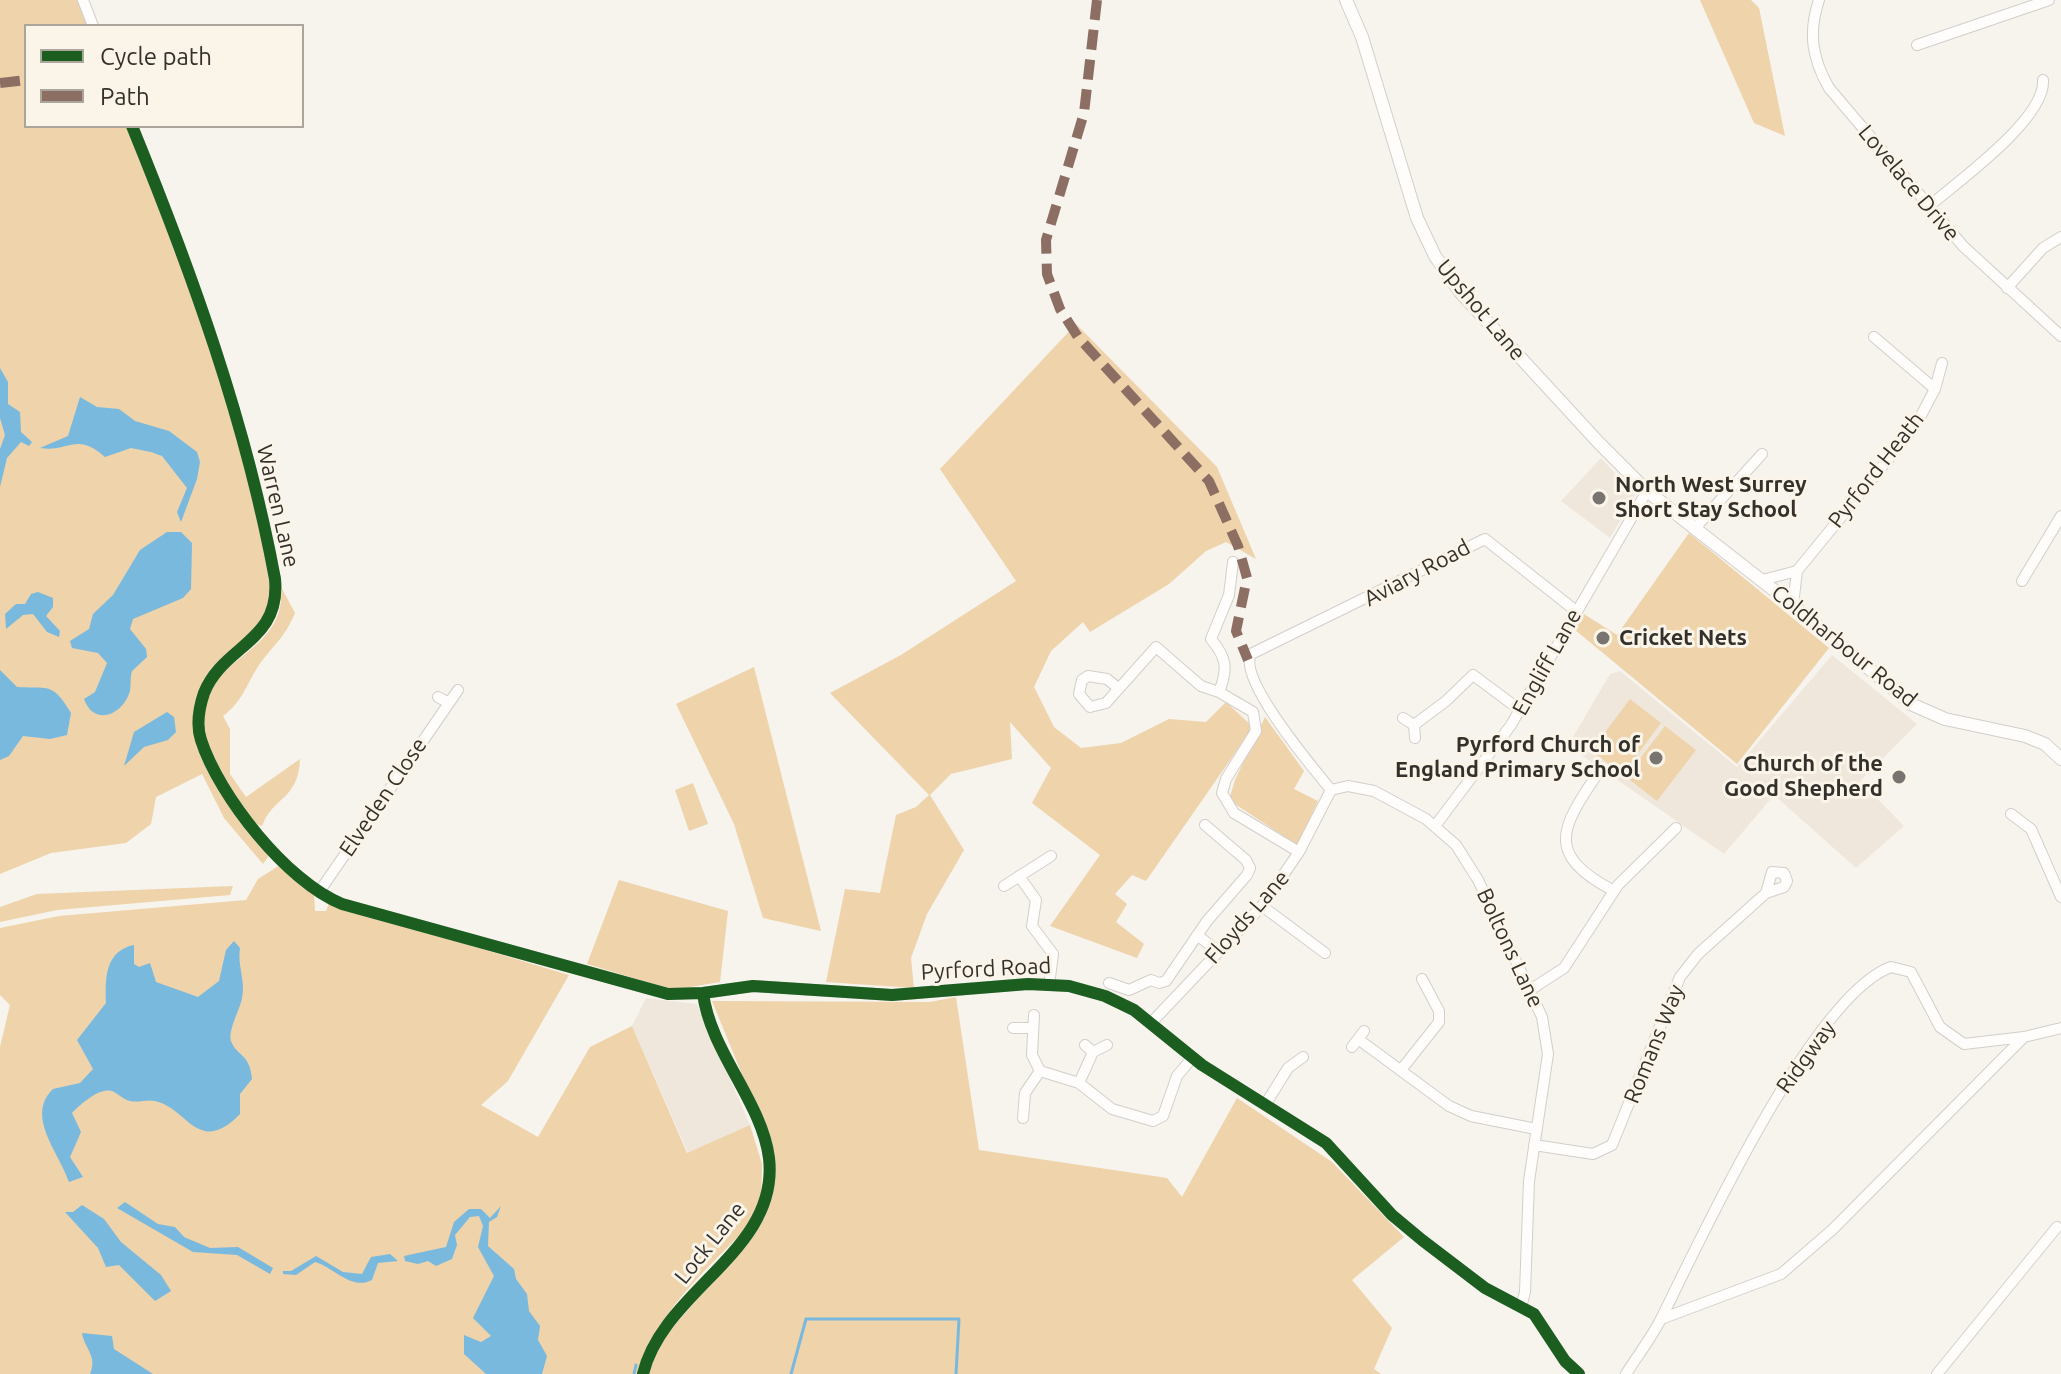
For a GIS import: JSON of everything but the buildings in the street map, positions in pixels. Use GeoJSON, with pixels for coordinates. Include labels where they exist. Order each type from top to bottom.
{"type":"FeatureCollection","features":[{"type":"Feature","properties":{"kind":"main road","name":"Upshot Lane"},"geometry":{"type":"LineString","coordinates":[[1346,0],[1362,37],[1417,218],[1435,256],[1471,304],[1647,491]]}},
{"type":"Feature","properties":{"kind":"main road","name":"Coldharbour Road"},"geometry":{"type":"LineString","coordinates":[[1647,491],[1793,605],[1911,704],[1945,719],[2025,736],[2045,744],[2061,759]]}},
{"type":"Feature","properties":{"kind":"street"},"geometry":{"type":"LineString","coordinates":[[83,0],[92,24]]}},
{"type":"Feature","properties":{"kind":"street","name":"Lovelace Drive"},"geometry":{"type":"LineString","coordinates":[[1819,0],[1811,36],[1819,70],[1837,98],[1928,207],[2007,288],[2061,336]]}},
{"type":"Feature","properties":{"kind":"street"},"geometry":{"type":"LineString","coordinates":[[1917,45],[2049,0]]}},
{"type":"Feature","properties":{"kind":"street"},"geometry":{"type":"LineString","coordinates":[[1928,207],[2014,131],[2044,89],[2043,80]]}},
{"type":"Feature","properties":{"kind":"street","name":"Warren Lane"},"geometry":{"type":"LineString","coordinates":[[133,128],[183,251],[227,381],[275,579],[276,596],[265,626],[218,671],[205,692],[199,715],[201,740],[243,816],[319,892]]}},
{"type":"Feature","properties":{"kind":"street"},"geometry":{"type":"LineString","coordinates":[[2007,288],[2043,248],[2061,237]]}},
{"type":"Feature","properties":{"kind":"street"},"geometry":{"type":"LineString","coordinates":[[1874,337],[1935,389]]}},
{"type":"Feature","properties":{"kind":"street","name":"Pyrford Heath"},"geometry":{"type":"LineString","coordinates":[[1797,571],[1916,425],[1935,389],[1942,363]]}},
{"type":"Feature","properties":{"kind":"street"},"geometry":{"type":"LineString","coordinates":[[1696,527],[1762,454]]}},
{"type":"Feature","properties":{"kind":"street","name":"Engliff Lane"},"geometry":{"type":"LineString","coordinates":[[1435,826],[1520,710],[1647,491]]}},
{"type":"Feature","properties":{"kind":"street"},"geometry":{"type":"LineString","coordinates":[[2022,581],[2061,516]]}},
{"type":"Feature","properties":{"kind":"street","name":"Aviary Road"},"geometry":{"type":"LineString","coordinates":[[1328,795],[1256,682],[1248,660],[1265,646],[1339,614],[1485,539],[1576,611]]}},
{"type":"Feature","properties":{"kind":"street"},"geometry":{"type":"LineString","coordinates":[[1219,692],[1226,666],[1224,655],[1211,639],[1229,595],[1233,562]]}},
{"type":"Feature","properties":{"kind":"street"},"geometry":{"type":"LineString","coordinates":[[1762,580],[1797,571],[1793,605]]}},
{"type":"Feature","properties":{"kind":"street"},"geometry":{"type":"LineString","coordinates":[[1118,688],[1156,647],[1201,686],[1219,692],[1253,712],[1256,731],[1226,779],[1222,793],[1234,813],[1299,852]]}},
{"type":"Feature","properties":{"kind":"street"},"geometry":{"type":"LineString","coordinates":[[1414,725],[1473,675],[1520,710]]}},
{"type":"Feature","properties":{"kind":"street","name":"Elveden Close"},"geometry":{"type":"LineString","coordinates":[[319,892],[458,690]]}},
{"type":"Feature","properties":{"kind":"street"},"geometry":{"type":"LineString","coordinates":[[438,697],[449,703]]}},
{"type":"Feature","properties":{"kind":"street"},"geometry":{"type":"LineString","coordinates":[[1403,718],[1414,725]]}},
{"type":"Feature","properties":{"kind":"street"},"geometry":{"type":"LineString","coordinates":[[1414,725],[1415,738]]}},
{"type":"Feature","properties":{"kind":"street"},"geometry":{"type":"LineString","coordinates":[[1596,780],[1566,824],[1566,844],[1583,873],[1614,891]]}},
{"type":"Feature","properties":{"kind":"street","name":"Boltons Lane"},"geometry":{"type":"LineString","coordinates":[[1328,795],[1348,786],[1374,791],[1435,826],[1470,864],[1542,1017],[1548,1054],[1528,1190],[1525,1292],[1521,1307]]}},
{"type":"Feature","properties":{"kind":"street","name":"Floyds Lane"},"geometry":{"type":"LineString","coordinates":[[1151,1023],[1262,906],[1299,852],[1328,795]]}},
{"type":"Feature","properties":{"kind":"street"},"geometry":{"type":"LineString","coordinates":[[2011,814],[2031,829],[2061,897]]}},
{"type":"Feature","properties":{"kind":"street"},"geometry":{"type":"LineString","coordinates":[[1109,983],[1129,990],[1151,980],[1164,983],[1250,868],[1246,860],[1205,825]]}},
{"type":"Feature","properties":{"kind":"street"},"geometry":{"type":"LineString","coordinates":[[1530,990],[1564,968],[1614,891],[1673,834]]}},
{"type":"Feature","properties":{"kind":"street"},"geometry":{"type":"LineString","coordinates":[[1004,886],[1051,856]]}},
{"type":"Feature","properties":{"kind":"street"},"geometry":{"type":"LineString","coordinates":[[1019,876],[1036,900],[1032,926],[1053,954],[1049,985]]}},
{"type":"Feature","properties":{"kind":"street","name":"Pyrford Road"},"geometry":{"type":"LineString","coordinates":[[319,892],[342,904],[660,992],[703,993],[772,986],[892,995],[997,985],[1049,985],[1082,988],[1105,996],[1151,1023],[1192,1058],[1341,1156],[1392,1215],[1422,1240],[1494,1294],[1537,1317],[1565,1361],[1579,1374]]}},
{"type":"Feature","properties":{"kind":"street","name":"Romans Way"},"geometry":{"type":"LineString","coordinates":[[1534,1145],[1593,1154],[1612,1145],[1680,977],[1698,954],[1766,893]]}},
{"type":"Feature","properties":{"kind":"street"},"geometry":{"type":"LineString","coordinates":[[1262,906],[1325,953]]}},
{"type":"Feature","properties":{"kind":"street"},"geometry":{"type":"LineString","coordinates":[[1197,935],[1219,952]]}},
{"type":"Feature","properties":{"kind":"street","name":"Ridgway"},"geometry":{"type":"LineString","coordinates":[[1626,1374],[1661,1319],[1725,1188],[1783,1088],[1835,1018],[1877,973],[1899,966],[1911,972],[1935,1020],[1959,1042],[1974,1045],[2061,1028]]}},
{"type":"Feature","properties":{"kind":"street"},"geometry":{"type":"LineString","coordinates":[[1401,1070],[1439,1022],[1439,1011],[1422,979]]}},
{"type":"Feature","properties":{"kind":"street","name":"Lock Lane"},"geometry":{"type":"LineString","coordinates":[[643,1374],[657,1339],[756,1222],[769,1183],[767,1145],[708,1017],[703,993]]}},
{"type":"Feature","properties":{"kind":"street"},"geometry":{"type":"LineString","coordinates":[[1034,1015],[1032,1055],[1040,1071],[1079,1083],[1112,1109],[1158,1120],[1177,1076],[1192,1058]]}},
{"type":"Feature","properties":{"kind":"street"},"geometry":{"type":"LineString","coordinates":[[1013,1028],[1033,1028]]}},
{"type":"Feature","properties":{"kind":"street"},"geometry":{"type":"LineString","coordinates":[[1661,1319],[1781,1274],[1832,1230],[2024,1037]]}},
{"type":"Feature","properties":{"kind":"street"},"geometry":{"type":"LineString","coordinates":[[1358,1039],[1449,1106],[1471,1116],[1536,1129]]}},
{"type":"Feature","properties":{"kind":"street"},"geometry":{"type":"LineString","coordinates":[[1079,1083],[1089,1048],[1107,1045]]}},
{"type":"Feature","properties":{"kind":"street"},"geometry":{"type":"LineString","coordinates":[[1265,1105],[1288,1068],[1303,1057]]}},
{"type":"Feature","properties":{"kind":"street"},"geometry":{"type":"LineString","coordinates":[[1020,1112],[1030,1082],[1040,1071]]}},
{"type":"Feature","properties":{"kind":"street"},"geometry":{"type":"LineString","coordinates":[[1937,1374],[2057,1227]]}},
{"type":"Feature","properties":{"kind":"shaded area"},"geometry":{"type":"Polygon","coordinates":[[[0,0],[79,0],[88,24],[24,24],[24,128],[130,128],[225,384],[267,546],[273,598],[264,622],[204,683],[197,741],[270,854],[263,864],[224,818],[202,774],[156,797],[151,824],[126,843],[51,853],[0,874],[0,0]]]}},
{"type":"Feature","properties":{"kind":"shaded area"},"geometry":{"type":"Polygon","coordinates":[[[1700,0],[1751,0],[1759,8],[1785,136],[1754,123],[1700,0]]]}},
{"type":"Feature","properties":{"kind":"shaded area"},"geometry":{"type":"Polygon","coordinates":[[[1076,324],[1217,467],[1256,559],[1226,542],[1206,551],[1169,584],[1090,632],[1083,622],[1051,651],[1034,687],[1054,727],[1081,748],[1121,743],[1169,719],[1206,722],[1226,702],[1253,727],[1146,881],[1132,875],[1115,894],[1127,904],[1116,922],[1144,944],[1137,958],[1050,926],[1100,855],[1032,803],[1051,768],[1010,722],[1012,759],[951,774],[930,795],[964,850],[927,914],[911,958],[914,988],[826,982],[845,889],[880,893],[896,815],[916,807],[929,795],[830,693],[901,655],[1016,581],[940,469],[1076,324]]]}},
{"type":"Feature","properties":{"kind":"shaded area","name":"North West Surrey Short Stay School"},"geometry":{"type":"Polygon","coordinates":[[[1601,458],[1635,495],[1610,538],[1561,501],[1601,458]]]}},
{"type":"Feature","properties":{"kind":"shaded area"},"geometry":{"type":"Polygon","coordinates":[[[1689,533],[1829,648],[1737,764],[1574,629],[1584,614],[1617,635],[1689,533]]]}},
{"type":"Feature","properties":{"kind":"shaded area"},"geometry":{"type":"Polygon","coordinates":[[[281,587],[295,613],[291,622],[259,665],[240,699],[223,716],[230,729],[230,774],[246,797],[300,759],[295,783],[272,809],[262,826],[246,815],[228,785],[208,742],[204,710],[213,686],[228,668],[265,636],[278,615],[281,587]]]}},
{"type":"Feature","properties":{"kind":"shaded area","name":"Pyrford Church of England Primary School"},"geometry":{"type":"Polygon","coordinates":[[[1832,655],[1917,724],[1860,781],[1904,826],[1856,868],[1774,795],[1724,854],[1573,749],[1570,742],[1610,674],[1620,671],[1737,767],[1832,655]]]}},
{"type":"Feature","properties":{"kind":"shaded area"},"geometry":{"type":"Polygon","coordinates":[[[754,667],[821,931],[763,918],[734,824],[676,704],[754,667]]]}},
{"type":"Feature","properties":{"kind":"shaded area"},"geometry":{"type":"Polygon","coordinates":[[[1630,699],[1661,723],[1623,774],[1591,751],[1630,699]]]}},
{"type":"Feature","properties":{"kind":"shaded area"},"geometry":{"type":"Polygon","coordinates":[[[1265,717],[1304,771],[1294,789],[1318,801],[1297,845],[1229,800],[1235,780],[1265,717]]]}},
{"type":"Feature","properties":{"kind":"shaded area"},"geometry":{"type":"Polygon","coordinates":[[[1665,726],[1696,750],[1657,801],[1626,777],[1665,726]]]}},
{"type":"Feature","properties":{"kind":"shaded area"},"geometry":{"type":"Polygon","coordinates":[[[693,783],[708,824],[689,831],[675,790],[693,783]]]}},
{"type":"Feature","properties":{"kind":"shaded area"},"geometry":{"type":"Polygon","coordinates":[[[280,865],[314,895],[315,911],[326,911],[329,903],[569,975],[508,1081],[481,1105],[538,1137],[590,1047],[632,1026],[687,1153],[750,1125],[762,1164],[761,1213],[673,1307],[658,1328],[639,1374],[0,1374],[0,1047],[10,1005],[0,995],[0,928],[59,916],[246,900],[258,879],[280,865]]]}},
{"type":"Feature","properties":{"kind":"shaded area"},"geometry":{"type":"Polygon","coordinates":[[[619,880],[728,911],[720,982],[673,990],[587,964],[619,880]]]}},
{"type":"Feature","properties":{"kind":"shaded area"},"geometry":{"type":"Polygon","coordinates":[[[233,886],[230,895],[57,910],[0,922],[0,907],[37,894],[233,886]]]}},
{"type":"Feature","properties":{"kind":"shaded area"},"geometry":{"type":"Polygon","coordinates":[[[956,997],[979,1150],[1167,1178],[1182,1197],[1237,1098],[1332,1162],[1404,1237],[1352,1280],[1392,1328],[1374,1369],[1381,1374],[649,1374],[658,1344],[745,1245],[765,1217],[773,1183],[773,1150],[712,1001],[930,1002],[956,997]]]}},
{"type":"Feature","properties":{"kind":"shaded area"},"geometry":{"type":"Polygon","coordinates":[[[646,998],[697,1004],[750,1125],[688,1153],[632,1026],[646,998]]]}},
{"type":"Feature","properties":{"kind":"water"},"geometry":{"type":"Polygon","coordinates":[[[0,368],[8,382],[8,404],[20,412],[21,432],[32,442],[29,446],[21,442],[7,458],[0,487],[0,449],[5,435],[0,418],[0,368]]]}},
{"type":"Feature","properties":{"kind":"water"},"geometry":{"type":"Polygon","coordinates":[[[80,397],[97,407],[119,409],[135,421],[169,431],[197,452],[200,462],[197,479],[181,522],[177,512],[187,488],[162,456],[131,448],[105,457],[87,445],[79,444],[40,448],[68,436],[80,397]]]}},
{"type":"Feature","properties":{"kind":"water"},"geometry":{"type":"Polygon","coordinates":[[[167,532],[181,532],[192,543],[191,589],[183,598],[133,619],[130,629],[146,649],[147,657],[132,671],[130,691],[121,706],[108,714],[94,713],[84,699],[95,692],[107,663],[98,653],[72,648],[70,641],[89,629],[93,614],[113,595],[140,550],[167,532]]]}},
{"type":"Feature","properties":{"kind":"water"},"geometry":{"type":"Polygon","coordinates":[[[38,592],[53,598],[53,607],[46,616],[60,631],[59,637],[47,632],[33,614],[23,615],[6,629],[5,614],[16,604],[25,604],[31,594],[38,592]]]}},
{"type":"Feature","properties":{"kind":"water"},"geometry":{"type":"Polygon","coordinates":[[[0,670],[17,687],[54,691],[71,713],[67,735],[50,739],[23,736],[9,756],[0,760],[0,670]]]}},
{"type":"Feature","properties":{"kind":"water"},"geometry":{"type":"Polygon","coordinates":[[[167,712],[174,717],[176,732],[168,740],[144,747],[124,766],[134,732],[167,712]]]}},
{"type":"Feature","properties":{"kind":"water"},"geometry":{"type":"Polygon","coordinates":[[[234,941],[240,948],[243,992],[231,1041],[249,1064],[252,1079],[240,1094],[240,1114],[226,1126],[203,1131],[166,1105],[155,1101],[130,1101],[109,1091],[97,1093],[72,1113],[81,1132],[70,1157],[83,1177],[69,1182],[47,1134],[42,1111],[53,1089],[80,1083],[93,1069],[77,1040],[106,1003],[107,975],[112,959],[124,948],[134,945],[134,964],[139,967],[150,963],[156,982],[198,997],[219,981],[226,950],[234,941]]]}},
{"type":"Feature","properties":{"kind":"water"},"geometry":{"type":"Polygon","coordinates":[[[125,1202],[158,1224],[175,1227],[184,1237],[210,1248],[238,1247],[273,1268],[270,1274],[237,1255],[193,1252],[117,1208],[125,1202]]]}},
{"type":"Feature","properties":{"kind":"water"},"geometry":{"type":"Polygon","coordinates":[[[82,1205],[104,1219],[121,1242],[161,1275],[171,1291],[155,1301],[119,1265],[106,1267],[98,1248],[65,1212],[73,1212],[82,1205]]]}},
{"type":"Feature","properties":{"kind":"water"},"geometry":{"type":"Polygon","coordinates":[[[501,1206],[497,1217],[489,1222],[488,1246],[514,1269],[516,1279],[527,1294],[529,1311],[540,1326],[538,1340],[547,1356],[542,1374],[486,1374],[464,1354],[464,1335],[481,1342],[491,1336],[473,1318],[494,1276],[478,1247],[483,1226],[479,1216],[470,1217],[455,1235],[457,1245],[452,1259],[436,1266],[428,1261],[418,1264],[405,1261],[404,1256],[446,1247],[454,1222],[469,1209],[481,1209],[490,1218],[501,1206]]]}},
{"type":"Feature","properties":{"kind":"water"},"geometry":{"type":"Polygon","coordinates":[[[390,1254],[398,1261],[378,1263],[372,1280],[364,1283],[350,1280],[315,1262],[296,1275],[283,1274],[283,1271],[291,1271],[316,1256],[343,1272],[362,1274],[371,1257],[390,1254]]]}},
{"type":"Feature","properties":{"kind":"water"},"geometry":{"type":"Polygon","coordinates":[[[82,1333],[112,1336],[114,1349],[153,1374],[90,1374],[92,1357],[82,1333]]]}},
{"type":"Feature","properties":{"kind":"waterway"},"geometry":{"type":"LineString","coordinates":[[791,1374],[806,1319],[959,1319],[956,1374]]}},
{"type":"Feature","properties":{"kind":"waterway"},"geometry":{"type":"LineString","coordinates":[[634,1374],[636,1365]]}},
{"type":"Feature","properties":{"kind":"marked path"},"geometry":{"type":"LineString","coordinates":[[1097,0],[1084,113],[1046,240],[1047,274],[1060,309],[1078,337],[1209,481],[1238,546],[1247,578],[1236,631],[1248,660]]}},
{"type":"Feature","properties":{"kind":"marked path"},"geometry":{"type":"LineString","coordinates":[[0,83],[24,80]]}},
{"type":"Feature","properties":{"kind":"cycle path"},"geometry":{"type":"LineString","coordinates":[[133,128],[176,237],[233,405],[275,579],[269,617],[249,642],[224,664],[204,693],[199,734],[210,762],[239,811],[299,877],[342,904],[668,994],[753,986],[892,995],[1028,984],[1069,986],[1105,996],[1134,1010],[1202,1065],[1326,1143],[1392,1215],[1422,1240],[1485,1288],[1534,1314],[1565,1361],[1579,1374]]}},
{"type":"Feature","properties":{"kind":"cycle path"},"geometry":{"type":"LineString","coordinates":[[643,1374],[655,1344],[673,1318],[739,1245],[757,1219],[768,1191],[769,1158],[764,1137],[715,1035],[703,993]]}},
{"type":"Feature","properties":{"kind":"place","name":"North West Surrey Short Stay School"},"geometry":{"type":"Point","coordinates":[1599,498]}},
{"type":"Feature","properties":{"kind":"place","name":"Cricket Nets"},"geometry":{"type":"Point","coordinates":[1603,638]}},
{"type":"Feature","properties":{"kind":"place","name":"Pyrford Church of England Primary School"},"geometry":{"type":"Point","coordinates":[1656,758]}},
{"type":"Feature","properties":{"kind":"place","name":"Church of the Good Shepherd"},"geometry":{"type":"Point","coordinates":[1899,777]}}]}
